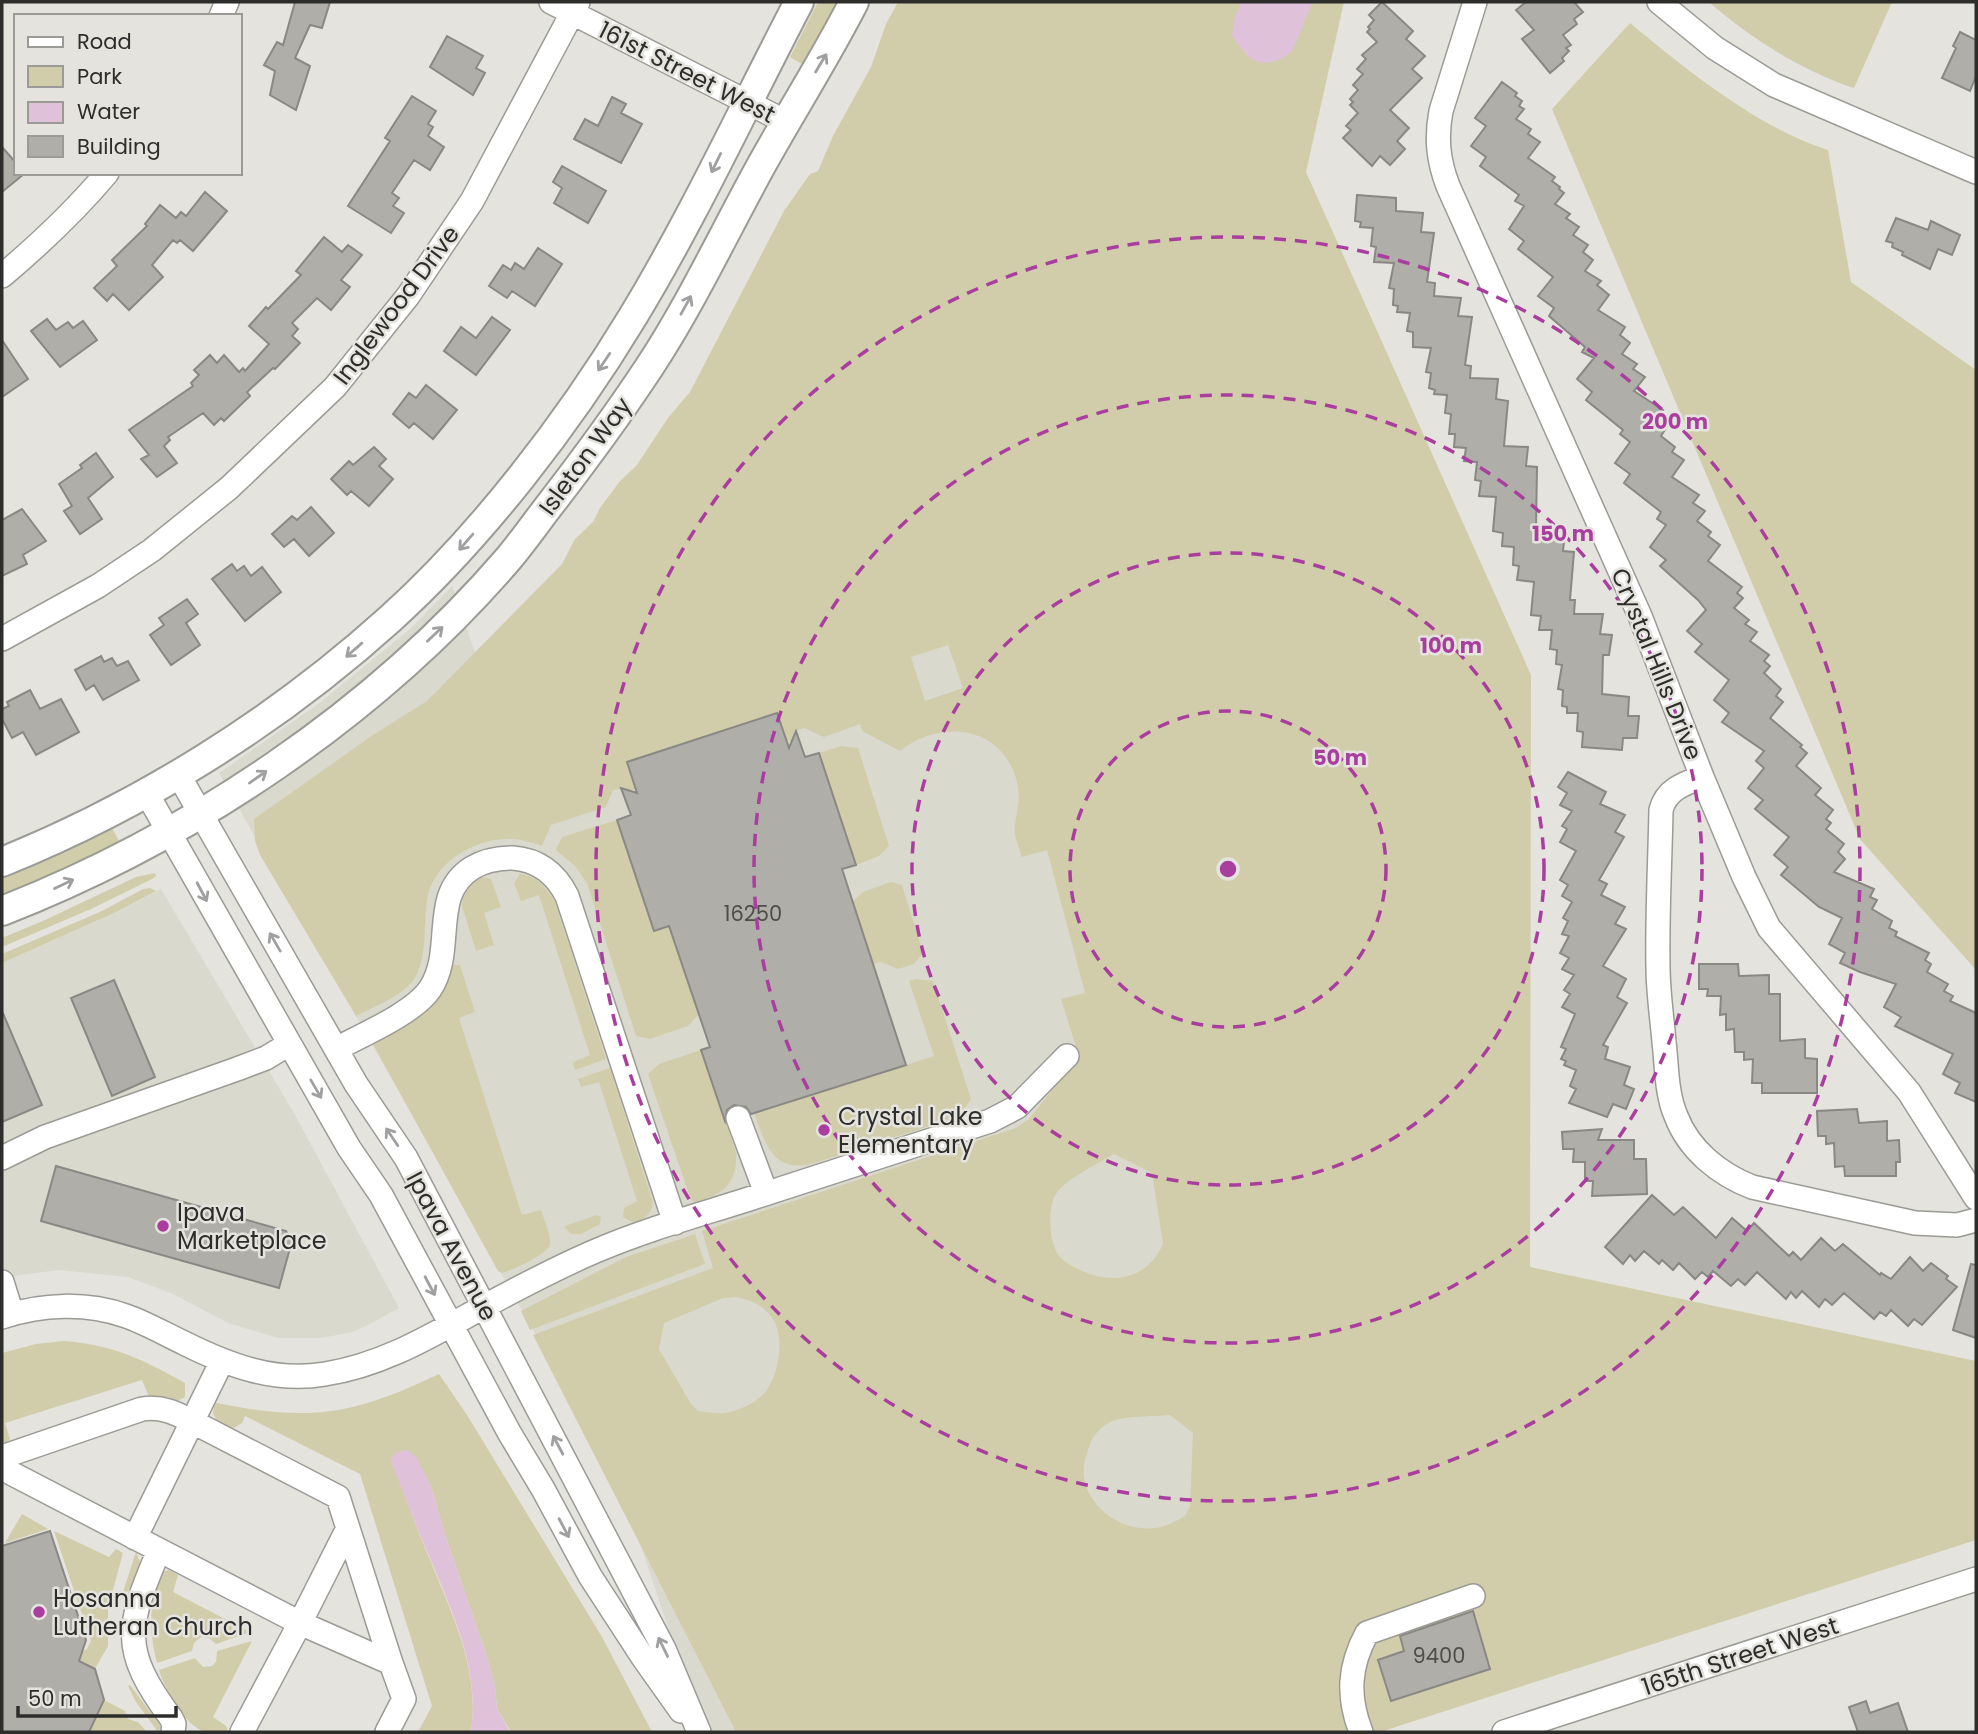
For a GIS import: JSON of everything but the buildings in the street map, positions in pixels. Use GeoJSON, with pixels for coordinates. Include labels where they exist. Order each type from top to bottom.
{"type":"FeatureCollection","features":[{"type":"Feature","properties":{"kind":"main road","name":"Isleton Way"},"geometry":{"type":"LineString","coordinates":[[2,862],[79,827],[146,792],[246,732],[341,662],[391,618],[467,541],[549,440],[608,357],[664,261],[799,2]]}},
{"type":"Feature","properties":{"kind":"main road","name":"Isleton Way"},"geometry":{"type":"LineString","coordinates":[[2,911],[63,885],[169,833],[246,786],[299,748],[398,669],[446,625],[510,557],[586,458],[651,364],[854,2]]}},
{"type":"Feature","properties":{"kind":"street","name":"161st Street West"},"geometry":{"type":"LineString","coordinates":[[551,2],[575,8],[786,122]]}},
{"type":"Feature","properties":{"kind":"street","name":"Crystal Hills Drive"},"geometry":{"type":"LineString","coordinates":[[1475,2],[1441,111],[1437,139],[1441,166],[1448,187],[1640,615],[1702,778],[1769,928],[1909,1092],[1976,1198]]}},
{"type":"Feature","properties":{"kind":"street"},"geometry":{"type":"LineString","coordinates":[[1660,2],[1715,48],[1774,85],[1976,172]]}},
{"type":"Feature","properties":{"kind":"street","name":"Inglewood Drive"},"geometry":{"type":"LineString","coordinates":[[2,639],[98,586],[152,550],[229,488],[335,387],[408,296],[472,201],[575,8]]}},
{"type":"Feature","properties":{"kind":"street"},"geometry":{"type":"LineString","coordinates":[[2,275],[41,243],[82,203],[105,175]]}},
{"type":"Feature","properties":{"kind":"street","name":"Ipava Avenue"},"geometry":{"type":"LineString","coordinates":[[178,774],[335,1049],[405,1158],[664,1649],[698,1732]]}},
{"type":"Feature","properties":{"kind":"street"},"geometry":{"type":"LineString","coordinates":[[1702,778],[1680,785],[1664,799],[1661,810],[1658,978],[1668,1087],[1675,1115],[1688,1139],[1716,1168],[1752,1187],[1915,1223],[1957,1225],[1976,1220]]}},
{"type":"Feature","properties":{"kind":"street","name":"Ipava Avenue"},"geometry":{"type":"LineString","coordinates":[[146,792],[349,1148],[380,1195],[590,1576],[642,1656],[698,1732]]}},
{"type":"Feature","properties":{"kind":"street"},"geometry":{"type":"LineString","coordinates":[[335,1049],[412,1007],[431,987],[443,959],[448,898],[453,887],[469,870],[480,863],[497,859],[526,860],[544,867],[554,875],[568,896],[675,1223]]}},
{"type":"Feature","properties":{"kind":"street"},"geometry":{"type":"LineString","coordinates":[[2,1158],[56,1133],[266,1058],[289,1044]]}},
{"type":"Feature","properties":{"kind":"street"},"geometry":{"type":"LineString","coordinates":[[2,1282],[7,1315],[59,1307],[87,1307],[111,1311],[144,1323],[222,1361],[254,1372],[308,1377],[326,1374],[373,1363],[599,1250],[990,1121],[1017,1107],[1066,1056]]}},
{"type":"Feature","properties":{"kind":"street"},"geometry":{"type":"LineString","coordinates":[[738,1118],[766,1193]]}},
{"type":"Feature","properties":{"kind":"street"},"geometry":{"type":"LineString","coordinates":[[135,1538],[222,1361]]}},
{"type":"Feature","properties":{"kind":"street"},"geometry":{"type":"LineString","coordinates":[[2,1457],[142,1409],[165,1409],[338,1497],[404,1699],[387,1732]]}},
{"type":"Feature","properties":{"kind":"street"},"geometry":{"type":"LineString","coordinates":[[2,1466],[300,1623],[391,1663]]}},
{"type":"Feature","properties":{"kind":"street"},"geometry":{"type":"LineString","coordinates":[[242,1732],[348,1528]]}},
{"type":"Feature","properties":{"kind":"street"},"geometry":{"type":"LineString","coordinates":[[159,1550],[136,1610],[134,1640],[142,1675],[177,1730]]}},
{"type":"Feature","properties":{"kind":"street","name":"165th Street West"},"geometry":{"type":"LineString","coordinates":[[1504,1732],[1976,1579]]}},
{"type":"Feature","properties":{"kind":"street"},"geometry":{"type":"LineString","coordinates":[[1361,1732],[1350,1680],[1357,1651],[1367,1633],[1473,1596]]}},
{"type":"Feature","properties":{"kind":"shaded area","name":"Crystal Lake Elementary"},"geometry":{"type":"Polygon","coordinates":[[[1138,520],[1315,1732],[703,1732],[621,1486],[219,773],[321,702],[411,628],[452,586],[500,724],[1138,520]]]}},
{"type":"Feature","properties":{"kind":"shaded area"},"geometry":{"type":"Polygon","coordinates":[[[161,889],[295,1115],[399,1308],[366,1326],[352,1332],[322,1338],[278,1338],[228,1323],[173,1294],[128,1277],[59,1270],[2,1280],[2,963],[161,889]]]}},
{"type":"Feature","properties":{"kind":"green space"},"geometry":{"type":"Polygon","coordinates":[[[818,2],[838,2],[802,64],[790,57],[818,2]]]}},
{"type":"Feature","properties":{"kind":"green space"},"geometry":{"type":"Polygon","coordinates":[[[898,2],[1344,2],[1306,172],[1531,675],[1530,1267],[1976,1361],[1976,1540],[1380,1732],[736,1732],[533,1335],[713,1268],[702,1231],[1016,1128],[1029,1119],[1079,1056],[1061,999],[1085,993],[1047,850],[1022,857],[1015,829],[1019,793],[1010,763],[999,749],[985,739],[969,733],[934,734],[900,751],[862,731],[860,724],[824,737],[804,728],[796,731],[792,741],[787,741],[777,713],[628,762],[636,790],[613,790],[606,807],[551,825],[542,846],[515,839],[493,840],[469,848],[448,863],[432,883],[428,895],[423,955],[417,974],[398,994],[356,1016],[260,855],[255,841],[254,819],[373,735],[427,701],[562,564],[575,539],[593,522],[620,481],[637,465],[668,418],[690,392],[784,211],[810,174],[818,171],[833,136],[871,67],[886,24],[898,2]],[[948,645],[911,657],[925,701],[963,688],[948,645]],[[1114,1154],[1060,1188],[1051,1208],[1053,1243],[1059,1256],[1082,1271],[1106,1278],[1139,1272],[1156,1256],[1163,1244],[1152,1173],[1114,1154]],[[736,1297],[723,1298],[664,1323],[659,1349],[691,1404],[698,1411],[726,1413],[760,1398],[772,1382],[778,1362],[778,1331],[769,1314],[750,1301],[736,1297]],[[1170,1415],[1117,1420],[1100,1430],[1094,1437],[1085,1459],[1084,1479],[1088,1492],[1105,1513],[1129,1526],[1155,1528],[1171,1524],[1185,1516],[1190,1506],[1193,1433],[1170,1415]]]}},
{"type":"Feature","properties":{"kind":"green space"},"geometry":{"type":"Polygon","coordinates":[[[1709,2],[1892,2],[1854,88],[1777,52],[1709,2]]]}},
{"type":"Feature","properties":{"kind":"green space"},"geometry":{"type":"Polygon","coordinates":[[[1630,23],[1699,78],[1750,113],[1776,128],[1828,150],[1851,282],[1976,370],[1976,970],[1860,839],[1552,109],[1630,23]]]}},
{"type":"Feature","properties":{"kind":"green space"},"geometry":{"type":"Polygon","coordinates":[[[841,746],[858,748],[889,846],[879,856],[856,865],[819,753],[841,746]]]}},
{"type":"Feature","properties":{"kind":"green space"},"geometry":{"type":"Polygon","coordinates":[[[617,820],[654,931],[669,926],[699,1014],[688,1026],[650,1039],[636,1036],[587,883],[575,866],[556,850],[562,837],[617,820]]]}},
{"type":"Feature","properties":{"kind":"green space"},"geometry":{"type":"Polygon","coordinates":[[[111,826],[119,841],[2,897],[2,878],[76,846],[111,826]]]}},
{"type":"Feature","properties":{"kind":"green space"},"geometry":{"type":"Polygon","coordinates":[[[155,873],[156,876],[152,879],[91,909],[2,947],[2,938],[136,877],[155,873]]]}},
{"type":"Feature","properties":{"kind":"green space"},"geometry":{"type":"Polygon","coordinates":[[[520,874],[537,880],[555,902],[606,1059],[575,1070],[573,1062],[590,1055],[539,895],[521,901],[514,883],[520,874]]]}},
{"type":"Feature","properties":{"kind":"green space"},"geometry":{"type":"Polygon","coordinates":[[[482,877],[491,879],[501,907],[484,913],[494,945],[476,951],[462,906],[468,889],[482,877]]]}},
{"type":"Feature","properties":{"kind":"green space"},"geometry":{"type":"Polygon","coordinates":[[[891,882],[902,885],[923,953],[914,964],[898,969],[881,962],[873,964],[853,901],[863,892],[891,882]]]}},
{"type":"Feature","properties":{"kind":"green space"},"geometry":{"type":"Polygon","coordinates":[[[150,888],[156,891],[2,963],[2,954],[150,888]]]}},
{"type":"Feature","properties":{"kind":"green space"},"geometry":{"type":"Polygon","coordinates":[[[453,965],[460,965],[475,1012],[459,1018],[522,1215],[541,1210],[549,1235],[548,1248],[537,1257],[502,1273],[498,1271],[373,1044],[423,1014],[438,996],[453,965]]]}},
{"type":"Feature","properties":{"kind":"green space"},"geometry":{"type":"Polygon","coordinates":[[[909,981],[933,981],[971,1099],[961,1113],[951,1119],[811,1164],[798,1166],[779,1159],[767,1144],[754,1113],[934,1056],[909,981]]]}},
{"type":"Feature","properties":{"kind":"green space"},"geometry":{"type":"Polygon","coordinates":[[[701,1050],[736,1152],[736,1163],[731,1180],[721,1192],[694,1202],[691,1200],[648,1074],[659,1064],[701,1050]]]}},
{"type":"Feature","properties":{"kind":"green space"},"geometry":{"type":"Polygon","coordinates":[[[610,1068],[653,1203],[646,1216],[632,1222],[623,1217],[624,1208],[637,1201],[599,1082],[581,1087],[578,1079],[610,1068]]]}},
{"type":"Feature","properties":{"kind":"green space"},"geometry":{"type":"Polygon","coordinates":[[[597,1215],[601,1217],[600,1224],[581,1234],[571,1234],[565,1228],[565,1226],[597,1215]]]}},
{"type":"Feature","properties":{"kind":"green space"},"geometry":{"type":"Polygon","coordinates":[[[695,1234],[705,1264],[530,1330],[521,1311],[626,1257],[695,1234]]]}},
{"type":"Feature","properties":{"kind":"green space"},"geometry":{"type":"Polygon","coordinates":[[[64,1341],[98,1346],[141,1360],[185,1383],[185,1397],[177,1401],[168,1397],[149,1397],[142,1380],[5,1423],[10,1439],[8,1442],[2,1442],[2,1353],[36,1344],[64,1341]]]}},
{"type":"Feature","properties":{"kind":"green space"},"geometry":{"type":"Polygon","coordinates":[[[439,1374],[467,1415],[602,1637],[652,1732],[511,1732],[497,1709],[495,1686],[485,1651],[431,1486],[424,1474],[391,1459],[455,1623],[472,1687],[471,1732],[418,1732],[432,1706],[360,1474],[245,1416],[242,1423],[234,1428],[219,1425],[213,1413],[217,1403],[279,1412],[331,1411],[381,1398],[439,1374]]]}},
{"type":"Feature","properties":{"kind":"green space"},"geometry":{"type":"Polygon","coordinates":[[[22,1514],[48,1529],[5,1543],[22,1514]]]}},
{"type":"Feature","properties":{"kind":"green space"},"geometry":{"type":"Polygon","coordinates":[[[54,1531],[109,1557],[116,1549],[123,1553],[108,1608],[108,1646],[95,1669],[70,1657],[87,1649],[91,1641],[54,1531]]]}},
{"type":"Feature","properties":{"kind":"green space"},"geometry":{"type":"Polygon","coordinates":[[[136,1552],[140,1562],[130,1588],[120,1601],[136,1552]]]}},
{"type":"Feature","properties":{"kind":"green space"},"geometry":{"type":"Polygon","coordinates":[[[169,1570],[178,1575],[173,1592],[250,1632],[216,1644],[209,1638],[201,1637],[194,1643],[192,1651],[157,1663],[152,1608],[160,1575],[169,1570]]]}},
{"type":"Feature","properties":{"kind":"green space"},"geometry":{"type":"Polygon","coordinates":[[[252,1641],[213,1717],[226,1726],[228,1732],[208,1733],[198,1729],[177,1706],[159,1670],[195,1658],[203,1667],[212,1666],[216,1662],[217,1651],[252,1641]]]}},
{"type":"Feature","properties":{"kind":"green space"},"geometry":{"type":"Polygon","coordinates":[[[130,1685],[161,1727],[158,1732],[136,1702],[128,1686],[130,1685]]]}},
{"type":"Feature","properties":{"kind":"green space"},"geometry":{"type":"Polygon","coordinates":[[[104,1700],[125,1711],[128,1719],[138,1722],[147,1732],[90,1730],[104,1700]]]}},
{"type":"Feature","properties":{"kind":"water"},"geometry":{"type":"Polygon","coordinates":[[[1241,2],[1313,2],[1290,53],[1279,60],[1261,63],[1250,57],[1232,36],[1234,20],[1241,2]]]}},
{"type":"Feature","properties":{"kind":"water"},"geometry":{"type":"Polygon","coordinates":[[[408,1450],[416,1457],[431,1486],[485,1651],[495,1686],[497,1709],[510,1732],[471,1732],[472,1688],[457,1625],[390,1459],[397,1452],[408,1450]]]}},
{"type":"Feature","properties":{"kind":"place","name":"Crystal Lake Elementary"},"geometry":{"type":"Point","coordinates":[824,1130]}},
{"type":"Feature","properties":{"kind":"place","name":"Ipava Marketplace"},"geometry":{"type":"Point","coordinates":[163,1226]}},
{"type":"Feature","properties":{"kind":"place","name":"Hosanna Lutheran Church"},"geometry":{"type":"Point","coordinates":[39,1612]}}]}
